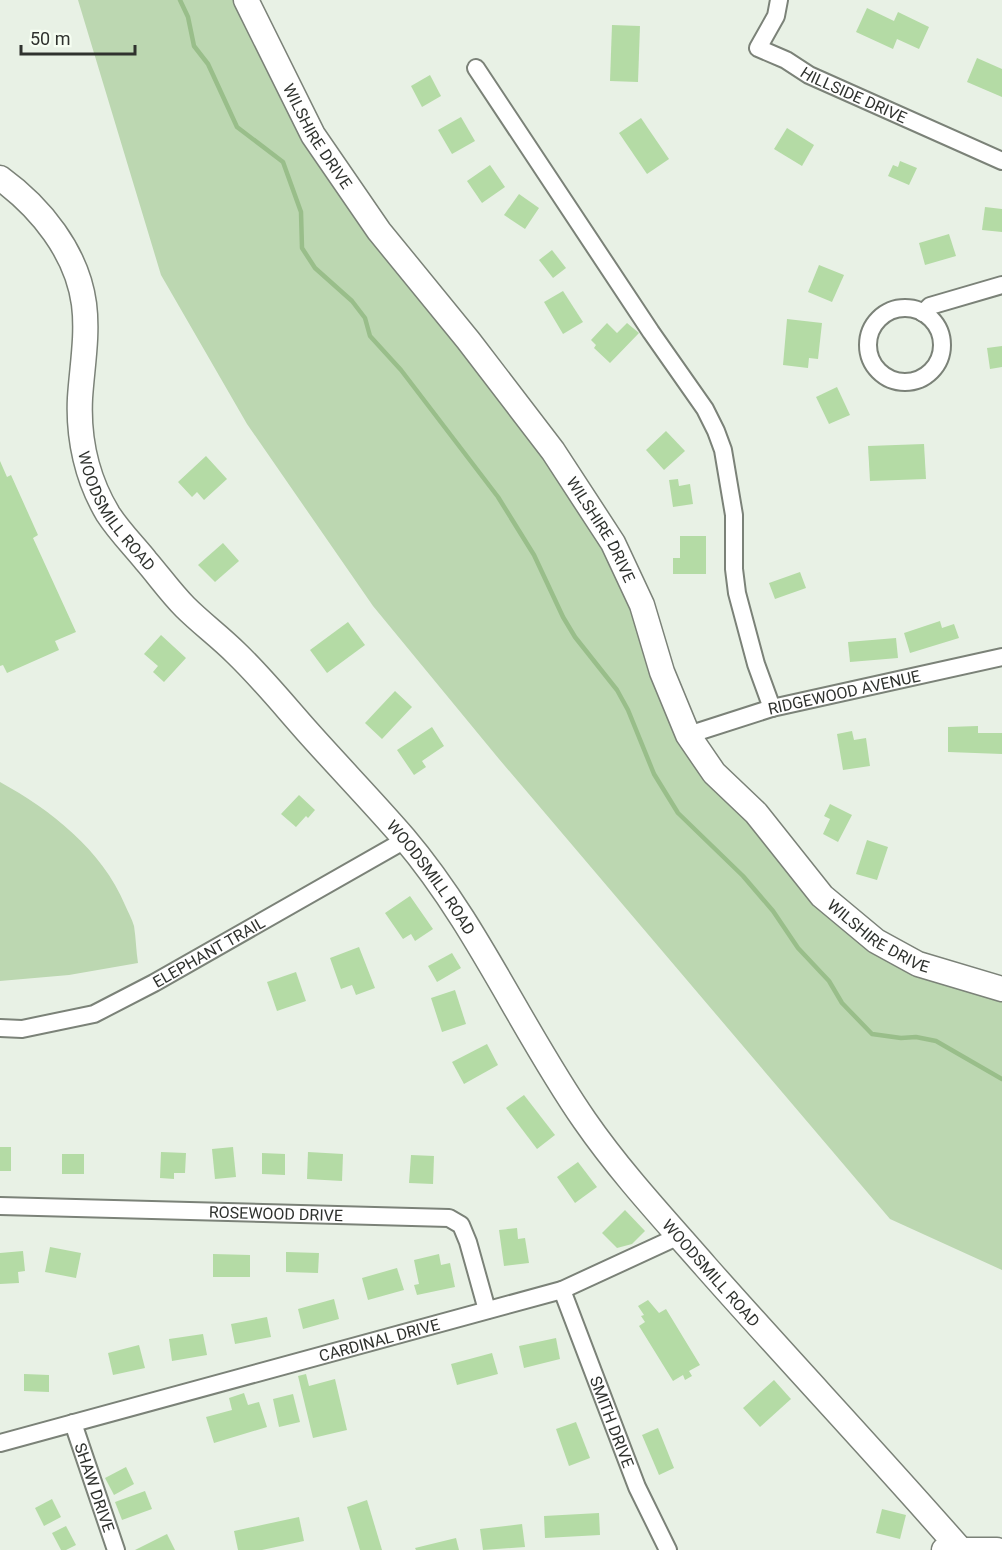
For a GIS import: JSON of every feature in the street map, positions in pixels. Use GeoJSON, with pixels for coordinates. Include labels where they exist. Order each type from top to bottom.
{"type":"FeatureCollection","features":[{"type":"Feature","properties":{"kind":"street","name":"WILSHIRE DRIVE"},"geometry":{"type":"LineString","coordinates":[[246,0],[313,135],[379,231],[468,340],[553,451],[613,543],[642,605],[662,672],[688,735],[714,773],[756,813],[822,896],[876,941],[918,964],[1002,989]]}},
{"type":"Feature","properties":{"kind":"street","name":"HILLSIDE DRIVE"},"geometry":{"type":"LineString","coordinates":[[779,0],[776,16],[758,48],[786,60],[810,75],[1002,161]]}},
{"type":"Feature","properties":{"kind":"street"},"geometry":{"type":"LineString","coordinates":[[476,68],[651,332],[705,409],[716,431],[723,450],[734,514],[734,568],[737,593],[756,664],[772,708]]}},
{"type":"Feature","properties":{"kind":"street","name":"WOODSMILL ROAD"},"geometry":{"type":"LineString","coordinates":[[0,178],[37,209],[60,242],[74,270],[83,301],[85,343],[79,422],[84,455],[106,510],[116,525],[182,604],[238,654],[405,840],[440,884],[474,935],[585,1121],[612,1157],[679,1236],[960,1550]]}},
{"type":"Feature","properties":{"kind":"street"},"geometry":{"type":"LineString","coordinates":[[923,313],[930,306],[1002,285]]}},
{"type":"Feature","properties":{"kind":"street"},"geometry":{"type":"LineString","coordinates":[[900,308],[923,313],[933,321],[939,331],[942,344],[935,367],[926,376],[914,381],[902,382],[889,378],[879,371],[868,351],[868,339],[872,328],[879,318],[900,308]]}},
{"type":"Feature","properties":{"kind":"street","name":"RIDGEWOOD AVENUE"},"geometry":{"type":"LineString","coordinates":[[688,735],[772,708],[1002,657]]}},
{"type":"Feature","properties":{"kind":"street","name":"ELEPHANT TRAIL"},"geometry":{"type":"LineString","coordinates":[[0,1028],[22,1029],[94,1014],[154,983],[405,840]]}},
{"type":"Feature","properties":{"kind":"street","name":"ROSEWOOD DRIVE"},"geometry":{"type":"LineString","coordinates":[[0,1206],[449,1218],[461,1225],[488,1310]]}},
{"type":"Feature","properties":{"kind":"street","name":"CARDINAL DRIVE"},"geometry":{"type":"LineString","coordinates":[[0,1443],[562,1290],[679,1236]]}},
{"type":"Feature","properties":{"kind":"street","name":"SMITH DRIVE"},"geometry":{"type":"LineString","coordinates":[[562,1290],[637,1487],[668,1550]]}},
{"type":"Feature","properties":{"kind":"street","name":"SHAW DRIVE"},"geometry":{"type":"LineString","coordinates":[[73,1423],[116,1550]]}},
{"type":"Feature","properties":{"kind":"street"},"geometry":{"type":"LineString","coordinates":[[944,1550],[998,1545]]}},
{"type":"Feature","properties":{"kind":"green space"},"geometry":{"type":"Polygon","coordinates":[[[78,0],[251,0],[282,74],[398,256],[592,500],[685,724],[877,946],[1002,987],[1002,1270],[890,1219],[499,759],[373,606],[247,424],[161,275],[78,0]]]}},
{"type":"Feature","properties":{"kind":"green space"},"geometry":{"type":"Polygon","coordinates":[[[0,782],[38,805],[73,833],[103,867],[115,885],[133,923],[138,963],[69,975],[0,981],[0,782]]]}},
{"type":"Feature","properties":{"kind":"building"},"geometry":{"type":"Polygon","coordinates":[[[867,8],[894,21],[898,12],[929,27],[919,49],[897,39],[893,49],[856,32],[867,8]]]}},
{"type":"Feature","properties":{"kind":"building"},"geometry":{"type":"Polygon","coordinates":[[[612,25],[640,26],[638,82],[610,81],[612,25]]]}},
{"type":"Feature","properties":{"kind":"building"},"geometry":{"type":"Polygon","coordinates":[[[977,58],[1002,69],[1002,97],[967,82],[977,58]]]}},
{"type":"Feature","properties":{"kind":"building"},"geometry":{"type":"Polygon","coordinates":[[[430,75],[441,96],[422,107],[411,86],[430,75]]]}},
{"type":"Feature","properties":{"kind":"building"},"geometry":{"type":"Polygon","coordinates":[[[461,117],[475,141],[452,154],[438,130],[461,117]]]}},
{"type":"Feature","properties":{"kind":"building"},"geometry":{"type":"Polygon","coordinates":[[[641,118],[669,159],[647,174],[619,133],[641,118]]]}},
{"type":"Feature","properties":{"kind":"building"},"geometry":{"type":"Polygon","coordinates":[[[787,128],[814,145],[802,166],[774,149],[787,128]]]}},
{"type":"Feature","properties":{"kind":"building"},"geometry":{"type":"Polygon","coordinates":[[[900,161],[917,168],[909,185],[888,176],[893,165],[898,167],[900,161]]]}},
{"type":"Feature","properties":{"kind":"building"},"geometry":{"type":"Polygon","coordinates":[[[490,165],[505,187],[482,203],[467,181],[490,165]]]}},
{"type":"Feature","properties":{"kind":"building"},"geometry":{"type":"Polygon","coordinates":[[[519,194],[539,208],[525,229],[504,215],[519,194]]]}},
{"type":"Feature","properties":{"kind":"building"},"geometry":{"type":"Polygon","coordinates":[[[985,207],[1002,209],[1002,232],[982,230],[985,207]]]}},
{"type":"Feature","properties":{"kind":"building"},"geometry":{"type":"Polygon","coordinates":[[[949,234],[956,256],[925,265],[919,243],[949,234]]]}},
{"type":"Feature","properties":{"kind":"building"},"geometry":{"type":"Polygon","coordinates":[[[552,250],[566,268],[553,278],[539,260],[552,250]]]}},
{"type":"Feature","properties":{"kind":"building"},"geometry":{"type":"Polygon","coordinates":[[[819,265],[844,275],[832,302],[808,292],[819,265]]]}},
{"type":"Feature","properties":{"kind":"building"},"geometry":{"type":"Polygon","coordinates":[[[563,291],[583,322],[563,334],[544,302],[563,291]]]}},
{"type":"Feature","properties":{"kind":"building"},"geometry":{"type":"Polygon","coordinates":[[[787,319],[822,323],[818,359],[809,358],[808,368],[783,365],[787,319]]]}},
{"type":"Feature","properties":{"kind":"building"},"geometry":{"type":"Polygon","coordinates":[[[607,323],[617,333],[627,323],[639,333],[610,363],[594,348],[596,345],[591,340],[607,323]]]}},
{"type":"Feature","properties":{"kind":"building"},"geometry":{"type":"Polygon","coordinates":[[[1002,346],[1002,367],[990,369],[987,348],[1002,346]]]}},
{"type":"Feature","properties":{"kind":"building"},"geometry":{"type":"Polygon","coordinates":[[[837,387],[850,415],[829,424],[816,397],[837,387]]]}},
{"type":"Feature","properties":{"kind":"building"},"geometry":{"type":"Polygon","coordinates":[[[666,431],[685,451],[664,470],[646,450],[666,431]]]}},
{"type":"Feature","properties":{"kind":"building"},"geometry":{"type":"Polygon","coordinates":[[[924,444],[926,479],[870,481],[868,446],[924,444]]]}},
{"type":"Feature","properties":{"kind":"building"},"geometry":{"type":"Polygon","coordinates":[[[206,456],[227,479],[204,500],[197,492],[192,497],[178,482],[206,456]]]}},
{"type":"Feature","properties":{"kind":"building"},"geometry":{"type":"Polygon","coordinates":[[[0,461],[7,477],[11,475],[38,535],[33,538],[76,632],[55,641],[59,650],[7,673],[3,665],[0,666],[0,461]]]}},
{"type":"Feature","properties":{"kind":"building"},"geometry":{"type":"Polygon","coordinates":[[[678,479],[679,486],[690,484],[693,504],[673,507],[669,480],[678,479]]]}},
{"type":"Feature","properties":{"kind":"building"},"geometry":{"type":"Polygon","coordinates":[[[680,536],[706,536],[706,574],[673,574],[673,558],[680,558],[680,536]]]}},
{"type":"Feature","properties":{"kind":"building"},"geometry":{"type":"Polygon","coordinates":[[[223,543],[239,561],[215,582],[198,565],[223,543]]]}},
{"type":"Feature","properties":{"kind":"building"},"geometry":{"type":"Polygon","coordinates":[[[800,572],[806,588],[775,599],[769,583],[800,572]]]}},
{"type":"Feature","properties":{"kind":"building"},"geometry":{"type":"Polygon","coordinates":[[[940,621],[942,628],[954,624],[959,638],[910,653],[904,633],[940,621]]]}},
{"type":"Feature","properties":{"kind":"building"},"geometry":{"type":"Polygon","coordinates":[[[348,622],[365,645],[327,673],[310,650],[348,622]]]}},
{"type":"Feature","properties":{"kind":"building"},"geometry":{"type":"Polygon","coordinates":[[[161,635],[186,658],[164,682],[153,672],[158,666],[144,654],[161,635]]]}},
{"type":"Feature","properties":{"kind":"building"},"geometry":{"type":"Polygon","coordinates":[[[896,638],[898,658],[850,662],[848,642],[896,638]]]}},
{"type":"Feature","properties":{"kind":"building"},"geometry":{"type":"Polygon","coordinates":[[[395,691],[412,707],[382,739],[365,723],[395,691]]]}},
{"type":"Feature","properties":{"kind":"building"},"geometry":{"type":"Polygon","coordinates":[[[978,726],[978,733],[1002,733],[1002,754],[948,752],[948,727],[978,726]]]}},
{"type":"Feature","properties":{"kind":"building"},"geometry":{"type":"Polygon","coordinates":[[[432,727],[444,746],[422,761],[426,767],[414,775],[397,750],[432,727]]]}},
{"type":"Feature","properties":{"kind":"building"},"geometry":{"type":"Polygon","coordinates":[[[852,731],[854,740],[866,738],[870,766],[843,770],[837,734],[852,731]]]}},
{"type":"Feature","properties":{"kind":"building"},"geometry":{"type":"Polygon","coordinates":[[[299,795],[315,810],[296,827],[281,814],[299,795]]]}},
{"type":"Feature","properties":{"kind":"building"},"geometry":{"type":"Polygon","coordinates":[[[830,804],[852,815],[838,842],[823,834],[830,819],[824,816],[830,804]]]}},
{"type":"Feature","properties":{"kind":"building"},"geometry":{"type":"Polygon","coordinates":[[[867,840],[888,847],[877,880],[856,874],[867,840]]]}},
{"type":"Feature","properties":{"kind":"building"},"geometry":{"type":"Polygon","coordinates":[[[410,896],[433,929],[415,941],[411,934],[403,939],[385,913],[410,896]]]}},
{"type":"Feature","properties":{"kind":"building"},"geometry":{"type":"Polygon","coordinates":[[[359,947],[375,988],[356,995],[352,985],[341,989],[330,958],[359,947]]]}},
{"type":"Feature","properties":{"kind":"building"},"geometry":{"type":"Polygon","coordinates":[[[452,953],[461,968],[437,982],[428,966],[452,953]]]}},
{"type":"Feature","properties":{"kind":"building"},"geometry":{"type":"Polygon","coordinates":[[[296,972],[306,1001],[277,1011],[267,982],[296,972]]]}},
{"type":"Feature","properties":{"kind":"building"},"geometry":{"type":"Polygon","coordinates":[[[455,990],[466,1024],[442,1032],[431,998],[455,990]]]}},
{"type":"Feature","properties":{"kind":"building"},"geometry":{"type":"Polygon","coordinates":[[[487,1044],[498,1065],[464,1084],[452,1062],[487,1044]]]}},
{"type":"Feature","properties":{"kind":"building"},"geometry":{"type":"Polygon","coordinates":[[[524,1095],[555,1135],[537,1149],[506,1108],[524,1095]]]}},
{"type":"Feature","properties":{"kind":"building"},"geometry":{"type":"Polygon","coordinates":[[[0,1147],[11,1147],[11,1171],[0,1171],[0,1147]]]}},
{"type":"Feature","properties":{"kind":"building"},"geometry":{"type":"Polygon","coordinates":[[[233,1147],[236,1177],[215,1179],[212,1149],[233,1147]]]}},
{"type":"Feature","properties":{"kind":"building"},"geometry":{"type":"Polygon","coordinates":[[[161,1152],[186,1153],[185,1173],[174,1173],[174,1179],[160,1178],[161,1152]]]}},
{"type":"Feature","properties":{"kind":"building"},"geometry":{"type":"Polygon","coordinates":[[[308,1152],[343,1154],[342,1181],[307,1179],[308,1152]]]}},
{"type":"Feature","properties":{"kind":"building"},"geometry":{"type":"Polygon","coordinates":[[[262,1153],[285,1154],[285,1175],[262,1174],[262,1153]]]}},
{"type":"Feature","properties":{"kind":"building"},"geometry":{"type":"Polygon","coordinates":[[[62,1154],[84,1154],[84,1174],[62,1174],[62,1154]]]}},
{"type":"Feature","properties":{"kind":"building"},"geometry":{"type":"Polygon","coordinates":[[[411,1155],[434,1156],[433,1184],[409,1183],[411,1155]]]}},
{"type":"Feature","properties":{"kind":"building"},"geometry":{"type":"Polygon","coordinates":[[[578,1162],[597,1187],[575,1203],[557,1177],[578,1162]]]}},
{"type":"Feature","properties":{"kind":"building"},"geometry":{"type":"Polygon","coordinates":[[[625,1210],[645,1231],[632,1244],[617,1248],[602,1233],[625,1210]]]}},
{"type":"Feature","properties":{"kind":"building"},"geometry":{"type":"Polygon","coordinates":[[[517,1228],[518,1239],[525,1238],[529,1263],[504,1266],[499,1230],[517,1228]]]}},
{"type":"Feature","properties":{"kind":"building"},"geometry":{"type":"Polygon","coordinates":[[[50,1247],[81,1253],[76,1278],[45,1272],[50,1247]]]}},
{"type":"Feature","properties":{"kind":"building"},"geometry":{"type":"Polygon","coordinates":[[[23,1251],[25,1271],[18,1272],[19,1283],[0,1284],[0,1253],[23,1251]]]}},
{"type":"Feature","properties":{"kind":"building"},"geometry":{"type":"Polygon","coordinates":[[[286,1252],[319,1253],[318,1273],[286,1272],[286,1252]]]}},
{"type":"Feature","properties":{"kind":"building"},"geometry":{"type":"Polygon","coordinates":[[[213,1254],[250,1255],[250,1277],[213,1277],[213,1254]]]}},
{"type":"Feature","properties":{"kind":"building"},"geometry":{"type":"Polygon","coordinates":[[[439,1254],[441,1265],[450,1263],[455,1287],[417,1295],[414,1285],[419,1284],[414,1260],[439,1254]]]}},
{"type":"Feature","properties":{"kind":"building"},"geometry":{"type":"Polygon","coordinates":[[[397,1268],[404,1290],[368,1300],[362,1278],[397,1268]]]}},
{"type":"Feature","properties":{"kind":"building"},"geometry":{"type":"Polygon","coordinates":[[[334,1299],[339,1319],[303,1329],[298,1309],[334,1299]]]}},
{"type":"Feature","properties":{"kind":"building"},"geometry":{"type":"Polygon","coordinates":[[[648,1300],[659,1313],[666,1309],[700,1365],[689,1371],[692,1376],[685,1380],[683,1375],[673,1381],[639,1326],[645,1322],[641,1316],[644,1315],[638,1306],[648,1300]]]}},
{"type":"Feature","properties":{"kind":"building"},"geometry":{"type":"Polygon","coordinates":[[[267,1317],[271,1337],[235,1344],[231,1324],[267,1317]]]}},
{"type":"Feature","properties":{"kind":"building"},"geometry":{"type":"Polygon","coordinates":[[[203,1334],[207,1355],[172,1361],[169,1339],[203,1334]]]}},
{"type":"Feature","properties":{"kind":"building"},"geometry":{"type":"Polygon","coordinates":[[[556,1338],[560,1359],[524,1368],[519,1346],[556,1338]]]}},
{"type":"Feature","properties":{"kind":"building"},"geometry":{"type":"Polygon","coordinates":[[[139,1345],[145,1368],[113,1375],[108,1353],[139,1345]]]}},
{"type":"Feature","properties":{"kind":"building"},"geometry":{"type":"Polygon","coordinates":[[[492,1353],[498,1374],[457,1385],[451,1364],[492,1353]]]}},
{"type":"Feature","properties":{"kind":"building"},"geometry":{"type":"Polygon","coordinates":[[[24,1374],[49,1375],[49,1392],[24,1391],[24,1374]]]}},
{"type":"Feature","properties":{"kind":"building"},"geometry":{"type":"Polygon","coordinates":[[[306,1374],[309,1386],[335,1379],[347,1430],[313,1438],[298,1376],[306,1374]]]}},
{"type":"Feature","properties":{"kind":"building"},"geometry":{"type":"Polygon","coordinates":[[[774,1380],[791,1399],[760,1427],[743,1408],[774,1380]]]}},
{"type":"Feature","properties":{"kind":"building"},"geometry":{"type":"Polygon","coordinates":[[[244,1393],[248,1405],[259,1402],[267,1427],[214,1443],[206,1417],[232,1410],[229,1398],[244,1393]]]}},
{"type":"Feature","properties":{"kind":"building"},"geometry":{"type":"Polygon","coordinates":[[[293,1394],[300,1422],[279,1427],[273,1399],[293,1394]]]}},
{"type":"Feature","properties":{"kind":"building"},"geometry":{"type":"Polygon","coordinates":[[[576,1422],[590,1458],[569,1466],[556,1429],[576,1422]]]}},
{"type":"Feature","properties":{"kind":"building"},"geometry":{"type":"Polygon","coordinates":[[[658,1428],[674,1468],[659,1475],[642,1435],[658,1428]]]}},
{"type":"Feature","properties":{"kind":"building"},"geometry":{"type":"Polygon","coordinates":[[[126,1467],[134,1484],[114,1495],[105,1478],[126,1467]]]}},
{"type":"Feature","properties":{"kind":"building"},"geometry":{"type":"Polygon","coordinates":[[[145,1491],[152,1509],[122,1520],[115,1502],[145,1491]]]}},
{"type":"Feature","properties":{"kind":"building"},"geometry":{"type":"Polygon","coordinates":[[[52,1499],[61,1517],[44,1526],[35,1508],[52,1499]]]}},
{"type":"Feature","properties":{"kind":"building"},"geometry":{"type":"Polygon","coordinates":[[[367,1500],[382,1550],[360,1550],[347,1507],[367,1500]]]}},
{"type":"Feature","properties":{"kind":"building"},"geometry":{"type":"Polygon","coordinates":[[[882,1509],[906,1515],[900,1539],[876,1533],[882,1509]]]}},
{"type":"Feature","properties":{"kind":"building"},"geometry":{"type":"Polygon","coordinates":[[[599,1513],[600,1535],[545,1538],[544,1516],[599,1513]]]}},
{"type":"Feature","properties":{"kind":"building"},"geometry":{"type":"Polygon","coordinates":[[[299,1517],[304,1541],[262,1550],[238,1550],[234,1531],[299,1517]]]}},
{"type":"Feature","properties":{"kind":"building"},"geometry":{"type":"Polygon","coordinates":[[[522,1524],[525,1547],[483,1550],[480,1529],[522,1524]]]}},
{"type":"Feature","properties":{"kind":"building"},"geometry":{"type":"Polygon","coordinates":[[[66,1526],[76,1545],[61,1550],[52,1533],[66,1526]]]}},
{"type":"Feature","properties":{"kind":"building"},"geometry":{"type":"Polygon","coordinates":[[[167,1534],[175,1550],[135,1550],[167,1534]]]}},
{"type":"Feature","properties":{"kind":"building"},"geometry":{"type":"Polygon","coordinates":[[[456,1538],[459,1550],[416,1550],[415,1548],[456,1538]]]}},
{"type":"Feature","properties":{"kind":"waterway"},"geometry":{"type":"LineString","coordinates":[[180,0],[188,17],[194,46],[208,64],[237,127],[283,162],[301,212],[302,248],[315,268],[352,301],[365,318],[370,336],[401,370],[498,497],[534,555],[575,637],[617,690],[628,710],[654,774],[678,813],[743,876],[773,911],[798,948],[829,981],[842,1003],[872,1034],[901,1038],[916,1037],[936,1041],[1002,1079]]}}]}
